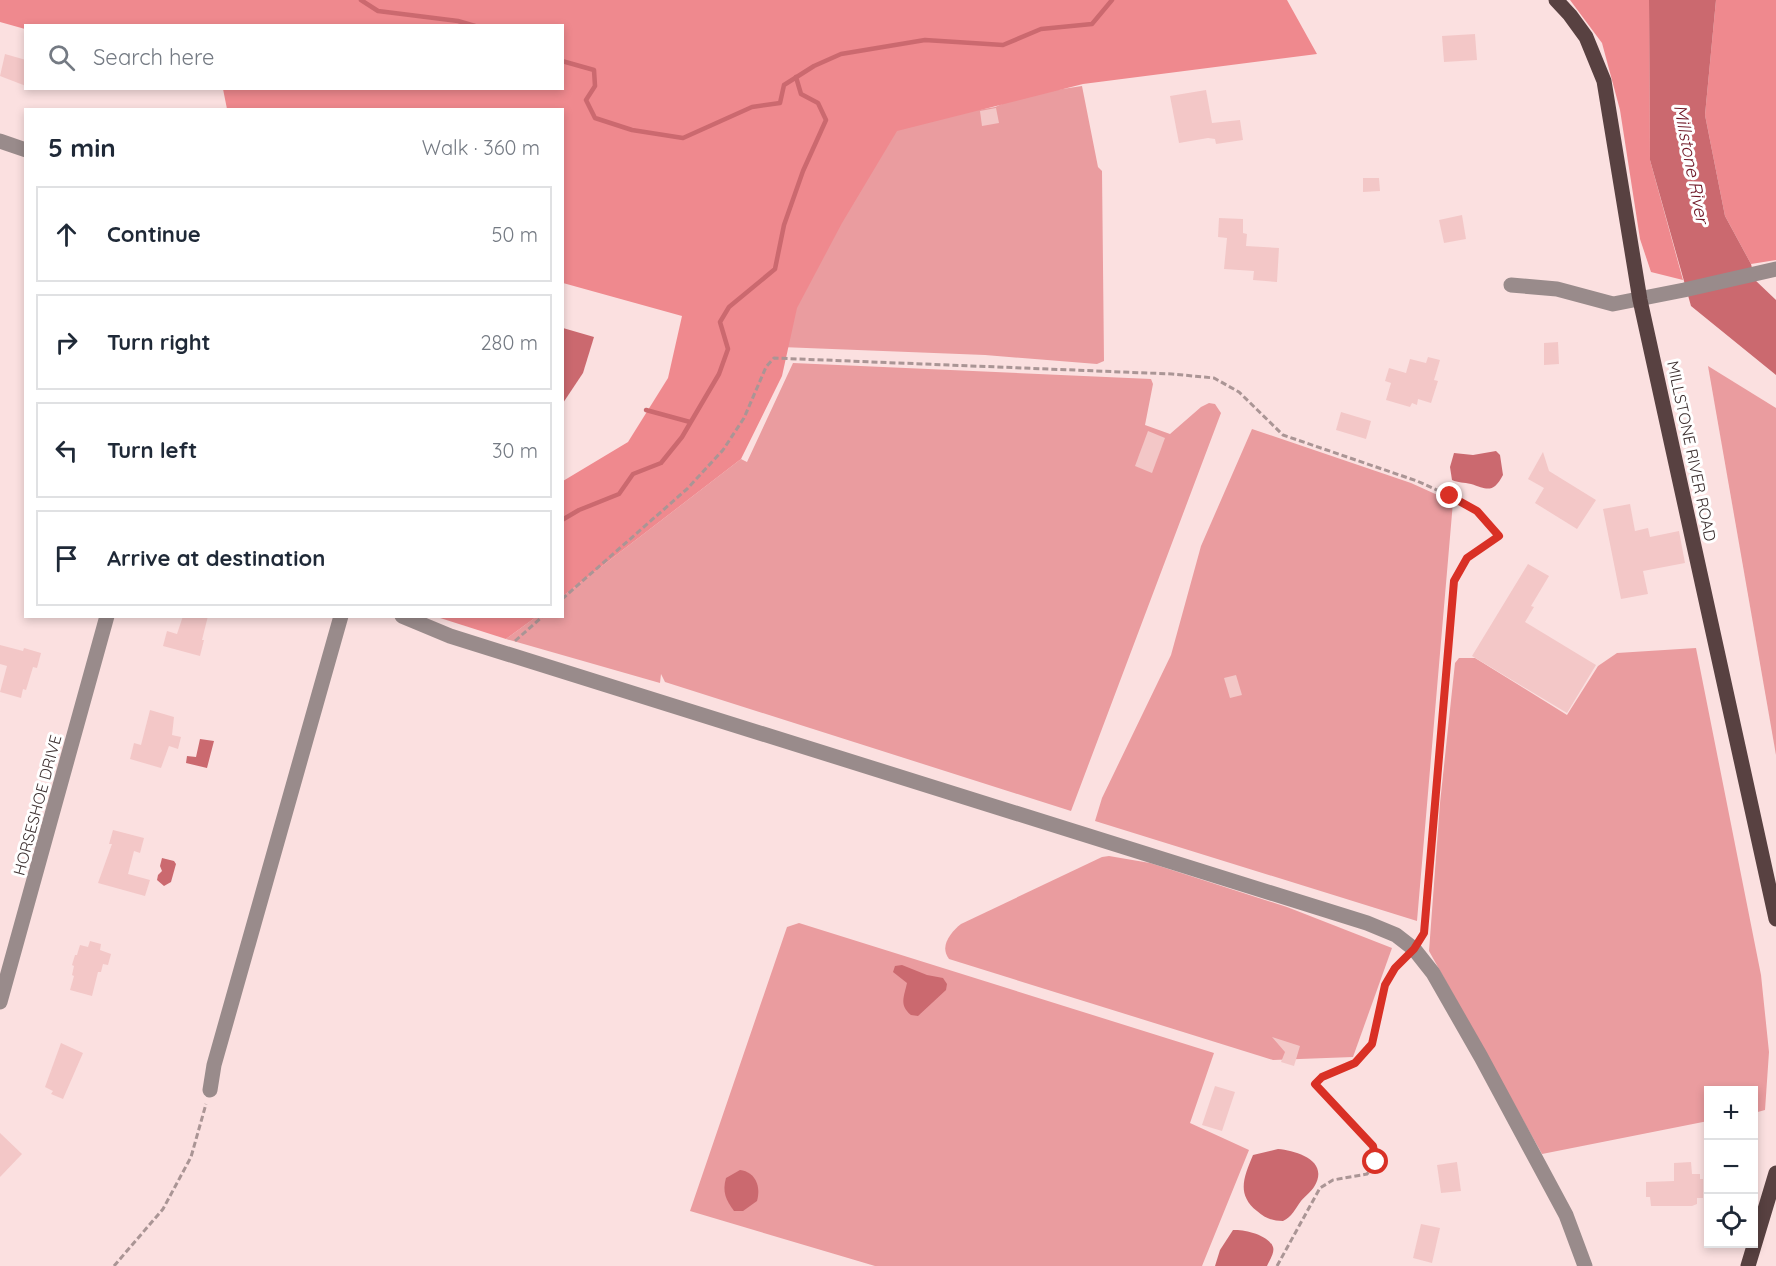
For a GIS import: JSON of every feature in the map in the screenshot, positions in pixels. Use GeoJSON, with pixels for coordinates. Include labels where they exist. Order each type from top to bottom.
{"type":"FeatureCollection","features":[{"type":"Feature","properties":{"kind":"main road","name":"MILLSTONE RIVER ROAD"},"geometry":{"type":"LineString","coordinates":[[1556,0],[1586,37],[1604,81],[1640,300],[1776,920]]}},
{"type":"Feature","properties":{"kind":"main road"},"geometry":{"type":"LineString","coordinates":[[1748,1266],[1776,1173]]}},
{"type":"Feature","properties":{"kind":"street"},"geometry":{"type":"LineString","coordinates":[[0,141],[24,149]]}},
{"type":"Feature","properties":{"kind":"street"},"geometry":{"type":"LineString","coordinates":[[1511,285],[1557,289],[1613,304],[1640,300],[1776,268]]}},
{"type":"Feature","properties":{"kind":"street","name":"HORSESHOE DRIVE"},"geometry":{"type":"LineString","coordinates":[[0,1002],[106,618]]}},
{"type":"Feature","properties":{"kind":"street"},"geometry":{"type":"LineString","coordinates":[[210,1090],[217,1053],[340,618]]}},
{"type":"Feature","properties":{"kind":"street"},"geometry":{"type":"LineString","coordinates":[[407,618],[450,636],[502,653],[1367,923],[1396,935],[1414,949],[1432,973],[1487,1067],[1566,1215],[1585,1266]]}},
{"type":"Feature","properties":{"kind":"path"},"geometry":{"type":"LineString","coordinates":[[564,597],[687,489],[723,450],[744,418],[766,367],[774,358],[1172,374],[1214,378],[1239,392],[1283,435],[1417,481],[1477,511],[1499,536],[1467,558],[1454,581],[1424,933],[1414,949],[1395,968],[1385,985],[1372,1044],[1355,1063],[1322,1077],[1315,1084],[1373,1146],[1376,1162],[1367,1174],[1334,1180],[1320,1188],[1276,1266]]}},
{"type":"Feature","properties":{"kind":"path"},"geometry":{"type":"LineString","coordinates":[[502,653],[541,618]]}},
{"type":"Feature","properties":{"kind":"path"},"geometry":{"type":"LineString","coordinates":[[114,1266],[163,1209],[191,1157],[210,1090]]}},
{"type":"Feature","properties":{"kind":"shaded area"},"geometry":{"type":"Polygon","coordinates":[[[0,0],[1287,0],[1317,54],[1083,84],[897,131],[842,223],[797,308],[782,376],[741,459],[564,595],[564,480],[628,442],[668,378],[682,316],[564,283],[564,108],[227,108],[223,90],[564,90],[564,24],[24,24],[24,29],[0,22],[0,0]]]}},
{"type":"Feature","properties":{"kind":"shaded area"},"geometry":{"type":"Polygon","coordinates":[[[1570,0],[1649,0],[1650,160],[1683,280],[1651,272],[1640,239],[1620,110],[1602,43],[1570,0]]]}},
{"type":"Feature","properties":{"kind":"shaded area"},"geometry":{"type":"Polygon","coordinates":[[[1716,0],[1776,0],[1776,260],[1751,264],[1725,216],[1705,115],[1716,0]]]}},
{"type":"Feature","properties":{"kind":"shaded area"},"geometry":{"type":"Polygon","coordinates":[[[1082,86],[1098,167],[1102,171],[1104,361],[1097,364],[985,355],[781,347],[775,341],[880,127],[995,107],[1023,95],[1082,86]]]}},
{"type":"Feature","properties":{"kind":"shaded area"},"geometry":{"type":"Polygon","coordinates":[[[793,363],[1151,379],[1153,384],[1145,425],[1170,434],[1201,407],[1209,403],[1215,404],[1221,413],[1071,811],[665,682],[661,674],[660,683],[506,639],[535,618],[564,618],[564,595],[741,459],[747,462],[793,363]]]}},
{"type":"Feature","properties":{"kind":"shaded area"},"geometry":{"type":"Polygon","coordinates":[[[1708,366],[1776,408],[1776,755],[1708,366]]]}},
{"type":"Feature","properties":{"kind":"shaded area"},"geometry":{"type":"Polygon","coordinates":[[[1252,429],[1411,483],[1453,502],[1417,921],[1095,821],[1102,798],[1171,655],[1201,546],[1252,429]]]}},
{"type":"Feature","properties":{"kind":"shaded area"},"geometry":{"type":"Polygon","coordinates":[[[440,618],[535,618],[506,639],[440,618]]]}},
{"type":"Feature","properties":{"kind":"shaded area"},"geometry":{"type":"Polygon","coordinates":[[[1696,648],[1761,975],[1769,1052],[1765,1110],[1758,1112],[1758,1086],[1704,1086],[1704,1122],[1542,1154],[1429,951],[1440,803],[1455,663],[1459,658],[1475,658],[1567,715],[1598,666],[1617,653],[1696,648]]]}},
{"type":"Feature","properties":{"kind":"shaded area"},"geometry":{"type":"Polygon","coordinates":[[[1109,856],[1150,863],[1287,907],[1392,948],[1353,1057],[1273,1060],[949,959],[945,949],[946,944],[950,935],[961,924],[1102,857],[1109,856]]]}},
{"type":"Feature","properties":{"kind":"shaded area"},"geometry":{"type":"Polygon","coordinates":[[[799,923],[1214,1053],[1190,1123],[1249,1150],[1202,1266],[875,1266],[690,1211],[787,927],[799,923]]]}},
{"type":"Feature","properties":{"kind":"water","name":"Millstone River"},"geometry":{"type":"Polygon","coordinates":[[[1649,0],[1716,0],[1705,115],[1725,216],[1751,264],[1755,280],[1776,300],[1776,375],[1691,306],[1650,160],[1649,0]]]}},
{"type":"Feature","properties":{"kind":"water"},"geometry":{"type":"Polygon","coordinates":[[[564,328],[594,337],[583,373],[564,402],[564,328]]]}},
{"type":"Feature","properties":{"kind":"water"},"geometry":{"type":"Polygon","coordinates":[[[1496,451],[1500,455],[1503,475],[1493,488],[1452,480],[1450,467],[1454,453],[1473,455],[1496,451]]]}},
{"type":"Feature","properties":{"kind":"water"},"geometry":{"type":"Polygon","coordinates":[[[200,739],[214,741],[207,768],[186,763],[187,756],[196,757],[200,739]]]}},
{"type":"Feature","properties":{"kind":"water"},"geometry":{"type":"Polygon","coordinates":[[[162,858],[174,861],[176,864],[171,882],[164,886],[157,880],[162,871],[160,866],[162,858]]]}},
{"type":"Feature","properties":{"kind":"water"},"geometry":{"type":"Polygon","coordinates":[[[902,965],[927,975],[943,978],[947,984],[946,990],[918,1016],[911,1015],[905,1008],[903,1000],[907,983],[893,972],[895,966],[902,965]]]}},
{"type":"Feature","properties":{"kind":"water"},"geometry":{"type":"Polygon","coordinates":[[[1278,1149],[1294,1152],[1310,1159],[1318,1170],[1318,1178],[1313,1189],[1283,1221],[1272,1220],[1260,1213],[1250,1205],[1244,1192],[1245,1178],[1253,1155],[1278,1149]]]}},
{"type":"Feature","properties":{"kind":"water"},"geometry":{"type":"Polygon","coordinates":[[[740,1170],[750,1174],[756,1181],[758,1196],[757,1201],[743,1211],[734,1211],[724,1188],[726,1178],[740,1170]]]}},
{"type":"Feature","properties":{"kind":"water"},"geometry":{"type":"Polygon","coordinates":[[[1233,1230],[1256,1234],[1271,1243],[1273,1252],[1267,1266],[1215,1266],[1220,1250],[1233,1230]]]}},
{"type":"Feature","properties":{"kind":"building"},"geometry":{"type":"Polygon","coordinates":[[[1475,34],[1477,60],[1444,62],[1442,36],[1475,34]]]}},
{"type":"Feature","properties":{"kind":"building"},"geometry":{"type":"Polygon","coordinates":[[[5,54],[24,59],[24,85],[0,76],[5,54]]]}},
{"type":"Feature","properties":{"kind":"building"},"geometry":{"type":"Polygon","coordinates":[[[1206,90],[1212,123],[1240,120],[1243,140],[1216,144],[1215,139],[1208,138],[1179,143],[1170,96],[1206,90]]]}},
{"type":"Feature","properties":{"kind":"building"},"geometry":{"type":"Polygon","coordinates":[[[996,108],[999,123],[982,126],[980,111],[996,108]]]}},
{"type":"Feature","properties":{"kind":"building"},"geometry":{"type":"Polygon","coordinates":[[[1363,178],[1379,178],[1380,191],[1363,192],[1363,178]]]}},
{"type":"Feature","properties":{"kind":"building"},"geometry":{"type":"Polygon","coordinates":[[[1462,215],[1466,239],[1444,243],[1439,220],[1462,215]]]}},
{"type":"Feature","properties":{"kind":"building"},"geometry":{"type":"Polygon","coordinates":[[[1219,218],[1243,219],[1243,233],[1247,234],[1246,246],[1279,248],[1277,282],[1253,280],[1254,271],[1224,269],[1227,238],[1218,237],[1219,218]]]}},
{"type":"Feature","properties":{"kind":"building"},"geometry":{"type":"Polygon","coordinates":[[[1558,342],[1559,364],[1544,365],[1544,343],[1558,342]]]}},
{"type":"Feature","properties":{"kind":"building"},"geometry":{"type":"Polygon","coordinates":[[[1428,357],[1440,360],[1434,380],[1438,381],[1431,403],[1418,399],[1417,405],[1412,403],[1410,407],[1386,400],[1391,383],[1385,381],[1389,368],[1406,373],[1410,359],[1426,363],[1428,357]]]}},
{"type":"Feature","properties":{"kind":"building"},"geometry":{"type":"Polygon","coordinates":[[[1341,412],[1371,421],[1366,439],[1336,430],[1341,412]]]}},
{"type":"Feature","properties":{"kind":"building"},"geometry":{"type":"Polygon","coordinates":[[[1148,431],[1165,438],[1152,473],[1135,466],[1148,431]]]}},
{"type":"Feature","properties":{"kind":"building"},"geometry":{"type":"Polygon","coordinates":[[[1543,452],[1549,471],[1596,500],[1577,529],[1535,503],[1544,488],[1528,479],[1543,452]]]}},
{"type":"Feature","properties":{"kind":"building"},"geometry":{"type":"Polygon","coordinates":[[[1630,504],[1635,531],[1648,528],[1650,537],[1679,531],[1685,563],[1643,571],[1648,594],[1621,599],[1603,509],[1630,504]]]}},
{"type":"Feature","properties":{"kind":"building"},"geometry":{"type":"Polygon","coordinates":[[[1528,564],[1549,576],[1531,606],[1534,607],[1525,622],[1596,665],[1567,713],[1472,656],[1528,564]]]}},
{"type":"Feature","properties":{"kind":"building"},"geometry":{"type":"Polygon","coordinates":[[[182,618],[208,618],[200,656],[163,646],[167,631],[177,634],[182,618]]]}},
{"type":"Feature","properties":{"kind":"building"},"geometry":{"type":"Polygon","coordinates":[[[0,645],[41,653],[37,668],[33,667],[21,698],[0,692],[7,666],[0,664],[0,645]]]}},
{"type":"Feature","properties":{"kind":"building"},"geometry":{"type":"Polygon","coordinates":[[[1236,675],[1242,695],[1230,698],[1224,678],[1236,675]]]}},
{"type":"Feature","properties":{"kind":"building"},"geometry":{"type":"Polygon","coordinates":[[[150,710],[174,717],[172,735],[181,737],[178,749],[169,746],[161,768],[130,759],[134,743],[141,745],[150,710]]]}},
{"type":"Feature","properties":{"kind":"building"},"geometry":{"type":"Polygon","coordinates":[[[113,830],[144,838],[140,853],[134,851],[128,874],[150,880],[145,896],[98,883],[112,844],[109,844],[113,830]]]}},
{"type":"Feature","properties":{"kind":"building"},"geometry":{"type":"Polygon","coordinates":[[[90,941],[101,944],[100,950],[111,954],[108,965],[103,964],[101,972],[98,972],[92,996],[70,990],[74,976],[72,965],[75,955],[80,945],[88,947],[90,941]]]}},
{"type":"Feature","properties":{"kind":"building"},"geometry":{"type":"Polygon","coordinates":[[[1272,1037],[1300,1046],[1294,1066],[1281,1062],[1285,1052],[1272,1037]]]}},
{"type":"Feature","properties":{"kind":"building"},"geometry":{"type":"Polygon","coordinates":[[[61,1043],[83,1053],[63,1099],[51,1094],[53,1091],[45,1087],[61,1043]]]}},
{"type":"Feature","properties":{"kind":"building"},"geometry":{"type":"Polygon","coordinates":[[[1215,1086],[1235,1092],[1222,1131],[1202,1125],[1215,1086]]]}},
{"type":"Feature","properties":{"kind":"building"},"geometry":{"type":"Polygon","coordinates":[[[0,1133],[22,1154],[0,1177],[0,1133]]]}},
{"type":"Feature","properties":{"kind":"building"},"geometry":{"type":"Polygon","coordinates":[[[1457,1162],[1461,1191],[1441,1193],[1437,1165],[1457,1162]]]}},
{"type":"Feature","properties":{"kind":"building"},"geometry":{"type":"Polygon","coordinates":[[[1691,1162],[1692,1174],[1700,1174],[1700,1179],[1703,1179],[1703,1198],[1697,1198],[1697,1204],[1692,1206],[1651,1206],[1650,1197],[1646,1197],[1646,1182],[1674,1181],[1674,1163],[1691,1162]]]}},
{"type":"Feature","properties":{"kind":"building"},"geometry":{"type":"Polygon","coordinates":[[[1421,1224],[1440,1228],[1432,1263],[1413,1258],[1421,1224]]]}},
{"type":"Feature","properties":{"kind":"waterway"},"geometry":{"type":"LineString","coordinates":[[361,0],[378,11],[468,24]]}},
{"type":"Feature","properties":{"kind":"waterway"},"geometry":{"type":"LineString","coordinates":[[564,62],[594,70],[595,86],[586,100],[595,118],[632,130],[683,138],[752,107],[780,103],[784,85],[814,66],[841,54],[925,40],[1003,45],[1041,29],[1092,24],[1112,0]]}},
{"type":"Feature","properties":{"kind":"waterway"},"geometry":{"type":"LineString","coordinates":[[564,519],[579,510],[619,494],[633,474],[661,463],[682,437],[719,374],[728,349],[720,322],[729,307],[775,269],[784,225],[803,171],[826,120],[818,103],[801,94],[796,77]]}},
{"type":"Feature","properties":{"kind":"waterway"},"geometry":{"type":"LineString","coordinates":[[646,410],[690,422]]}},
{"type":"Feature","properties":{"kind":"route"},"geometry":{"type":"LineString","coordinates":[[1376,1162],[1373,1146],[1315,1084],[1322,1077],[1355,1063],[1372,1044],[1385,985],[1395,968],[1414,949],[1424,933],[1454,581],[1467,558],[1499,536],[1477,511],[1450,496]]}}]}
